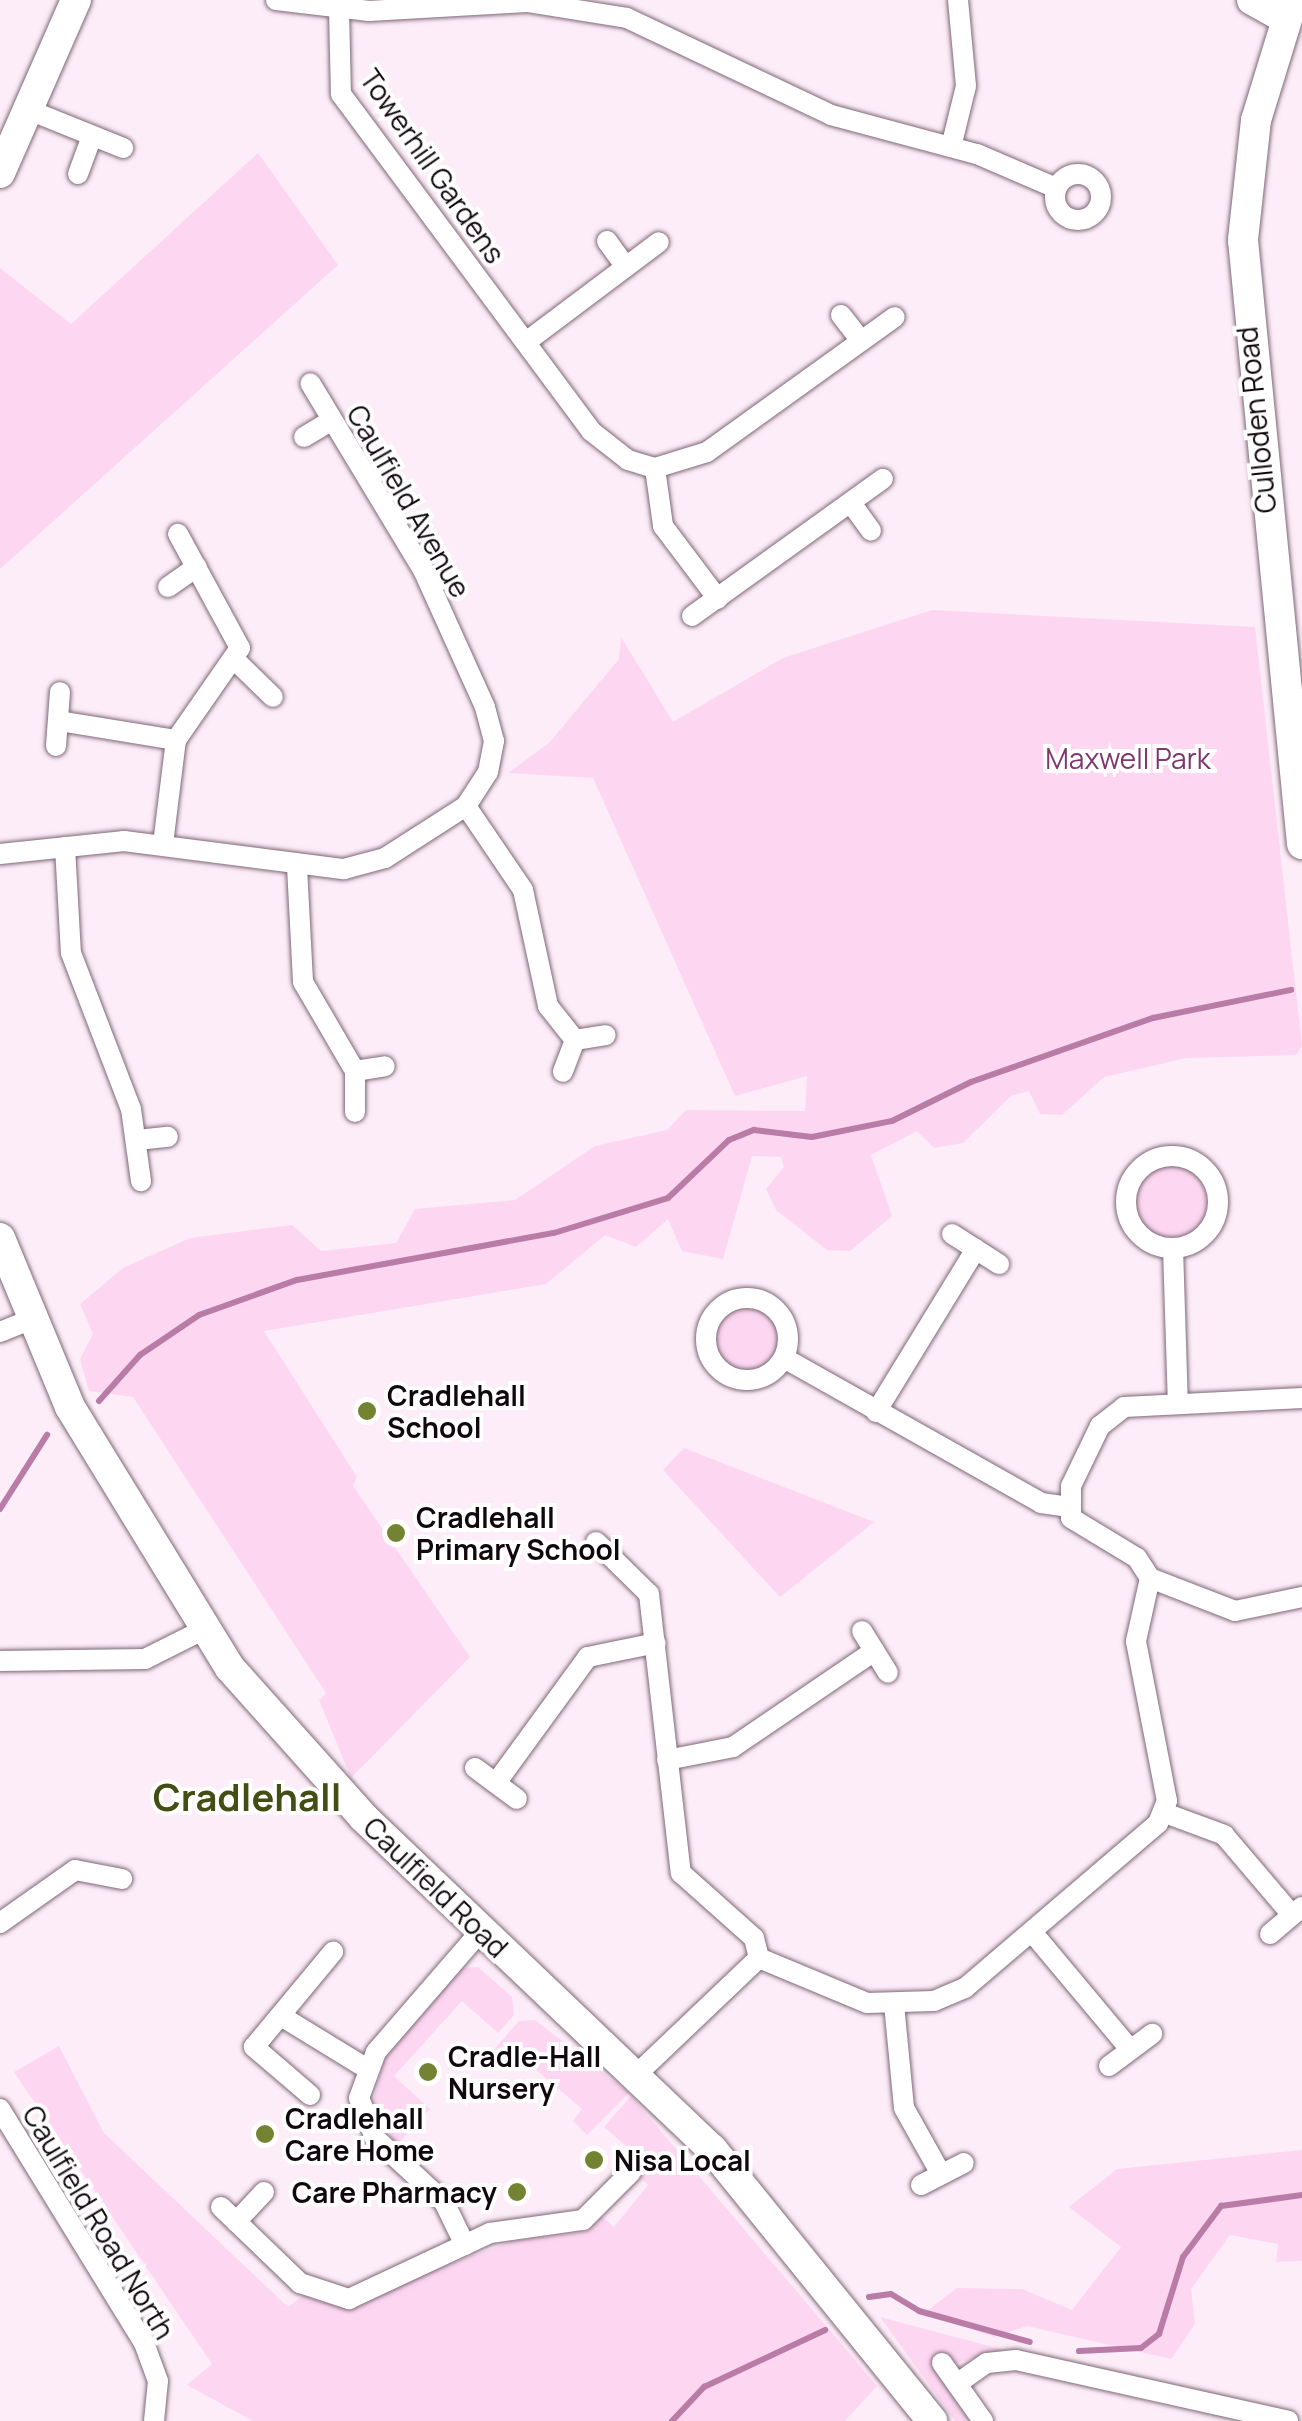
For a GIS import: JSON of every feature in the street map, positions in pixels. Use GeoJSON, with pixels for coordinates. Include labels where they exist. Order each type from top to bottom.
{"type":"FeatureCollection","features":[{"type":"Feature","properties":{"kind":"street"},"geometry":{"type":"LineString","coordinates":[[0,173],[24,108],[76,0]]}},
{"type":"Feature","properties":{"kind":"street"},"geometry":{"type":"LineString","coordinates":[[276,0],[339,9],[526,2],[611,14],[686,40],[831,115],[950,147],[1056,188]]}},
{"type":"Feature","properties":{"kind":"street"},"geometry":{"type":"LineString","coordinates":[[950,147],[966,86],[958,0]]}},
{"type":"Feature","properties":{"kind":"street"},"geometry":{"type":"LineString","coordinates":[[1252,0],[1289,9]]}},
{"type":"Feature","properties":{"kind":"street","name":"Towerhill Gardens"},"geometry":{"type":"LineString","coordinates":[[339,9],[342,94],[608,448],[654,468]]}},
{"type":"Feature","properties":{"kind":"street","name":"Culloden Road"},"geometry":{"type":"LineString","coordinates":[[1289,9],[1256,120],[1242,240],[1302,844]]}},
{"type":"Feature","properties":{"kind":"street"},"geometry":{"type":"LineString","coordinates":[[24,108],[123,148]]}},
{"type":"Feature","properties":{"kind":"street"},"geometry":{"type":"LineString","coordinates":[[78,174],[92,136]]}},
{"type":"Feature","properties":{"kind":"street"},"geometry":{"type":"LineString","coordinates":[[607,241],[626,267]]}},
{"type":"Feature","properties":{"kind":"street"},"geometry":{"type":"LineString","coordinates":[[526,342],[659,242]]}},
{"type":"Feature","properties":{"kind":"street"},"geometry":{"type":"LineString","coordinates":[[842,316],[861,341]]}},
{"type":"Feature","properties":{"kind":"street"},"geometry":{"type":"LineString","coordinates":[[718,598],[663,526],[654,468],[708,452],[895,317]]}},
{"type":"Feature","properties":{"kind":"street","name":"Caulfield Avenue"},"geometry":{"type":"LineString","coordinates":[[0,854],[162,844],[297,867],[384,858],[466,806],[488,772],[494,742],[485,708],[423,570],[310,383]]}},
{"type":"Feature","properties":{"kind":"street"},"geometry":{"type":"LineString","coordinates":[[304,437],[331,421]]}},
{"type":"Feature","properties":{"kind":"street"},"geometry":{"type":"LineString","coordinates":[[692,616],[883,479]]}},
{"type":"Feature","properties":{"kind":"street"},"geometry":{"type":"LineString","coordinates":[[851,503],[871,531]]}},
{"type":"Feature","properties":{"kind":"street"},"geometry":{"type":"LineString","coordinates":[[178,534],[235,630],[237,662],[272,697]]}},
{"type":"Feature","properties":{"kind":"street"},"geometry":{"type":"LineString","coordinates":[[168,587],[198,567]]}},
{"type":"Feature","properties":{"kind":"street"},"geometry":{"type":"LineString","coordinates":[[162,844],[176,740],[188,712],[237,662]]}},
{"type":"Feature","properties":{"kind":"street"},"geometry":{"type":"LineString","coordinates":[[56,746],[60,692]]}},
{"type":"Feature","properties":{"kind":"street"},"geometry":{"type":"LineString","coordinates":[[58,720],[176,740]]}},
{"type":"Feature","properties":{"kind":"street"},"geometry":{"type":"LineString","coordinates":[[466,806],[523,890],[548,1006],[575,1040]]}},
{"type":"Feature","properties":{"kind":"street"},"geometry":{"type":"LineString","coordinates":[[65,848],[71,953],[137,1140],[141,1181]]}},
{"type":"Feature","properties":{"kind":"street"},"geometry":{"type":"LineString","coordinates":[[297,867],[303,982],[355,1071],[355,1112]]}},
{"type":"Feature","properties":{"kind":"street"},"geometry":{"type":"LineString","coordinates":[[575,1040],[606,1035]]}},
{"type":"Feature","properties":{"kind":"street"},"geometry":{"type":"LineString","coordinates":[[563,1072],[575,1040]]}},
{"type":"Feature","properties":{"kind":"street"},"geometry":{"type":"LineString","coordinates":[[355,1071],[385,1066]]}},
{"type":"Feature","properties":{"kind":"street"},"geometry":{"type":"LineString","coordinates":[[137,1140],[168,1137]]}},
{"type":"Feature","properties":{"kind":"street"},"geometry":{"type":"LineString","coordinates":[[1170,1156],[1198,1163],[1218,1200],[1210,1227],[1174,1248],[1144,1238],[1127,1211],[1131,1180],[1170,1156]]}},
{"type":"Feature","properties":{"kind":"street"},"geometry":{"type":"LineString","coordinates":[[952,1234],[1000,1264]]}},
{"type":"Feature","properties":{"kind":"street","name":"Caulfield Road"},"geometry":{"type":"LineString","coordinates":[[0,1238],[30,1320],[132,1521],[203,1630],[300,1753],[480,1932],[636,2075],[812,2264],[929,2420]]}},
{"type":"Feature","properties":{"kind":"street"},"geometry":{"type":"LineString","coordinates":[[1174,1248],[1178,1402]]}},
{"type":"Feature","properties":{"kind":"street"},"geometry":{"type":"LineString","coordinates":[[876,1412],[976,1249]]}},
{"type":"Feature","properties":{"kind":"street"},"geometry":{"type":"LineString","coordinates":[[764,1301],[788,1332],[784,1358],[763,1377],[736,1379],[708,1352],[708,1326],[725,1304],[764,1301]]}},
{"type":"Feature","properties":{"kind":"street"},"geometry":{"type":"LineString","coordinates":[[0,1332],[30,1320]]}},
{"type":"Feature","properties":{"kind":"street"},"geometry":{"type":"LineString","coordinates":[[784,1358],[1041,1503],[1068,1507]]}},
{"type":"Feature","properties":{"kind":"street"},"geometry":{"type":"LineString","coordinates":[[1068,1507],[1111,1414],[1178,1402],[1302,1398]]}},
{"type":"Feature","properties":{"kind":"street"},"geometry":{"type":"LineString","coordinates":[[1068,1507],[1080,1527],[1137,1558],[1150,1578],[1235,1611],[1302,1597]]}},
{"type":"Feature","properties":{"kind":"street"},"geometry":{"type":"LineString","coordinates":[[596,1542],[642,1582],[656,1642],[681,1873],[754,1938],[760,1958],[842,1996],[894,2004],[965,1988],[1164,1814]]}},
{"type":"Feature","properties":{"kind":"street"},"geometry":{"type":"LineString","coordinates":[[1150,1578],[1136,1641],[1164,1814]]}},
{"type":"Feature","properties":{"kind":"street"},"geometry":{"type":"LineString","coordinates":[[0,1661],[145,1660],[203,1630]]}},
{"type":"Feature","properties":{"kind":"street"},"geometry":{"type":"LineString","coordinates":[[862,1631],[888,1673]]}},
{"type":"Feature","properties":{"kind":"street"},"geometry":{"type":"LineString","coordinates":[[496,1783],[588,1658],[656,1642]]}},
{"type":"Feature","properties":{"kind":"street"},"geometry":{"type":"LineString","coordinates":[[667,1760],[733,1747],[874,1651]]}},
{"type":"Feature","properties":{"kind":"street"},"geometry":{"type":"LineString","coordinates":[[474,1768],[518,1800]]}},
{"type":"Feature","properties":{"kind":"street"},"geometry":{"type":"LineString","coordinates":[[1164,1814],[1224,1835],[1297,1911],[1270,1934]]}},
{"type":"Feature","properties":{"kind":"street"},"geometry":{"type":"LineString","coordinates":[[0,1924],[75,1870],[122,1879]]}},
{"type":"Feature","properties":{"kind":"street"},"geometry":{"type":"LineString","coordinates":[[465,2245],[444,2202],[364,2120],[366,2068],[480,1932]]}},
{"type":"Feature","properties":{"kind":"street"},"geometry":{"type":"LineString","coordinates":[[1032,1932],[1130,2049]]}},
{"type":"Feature","properties":{"kind":"street"},"geometry":{"type":"LineString","coordinates":[[310,2095],[254,2047],[333,1952]]}},
{"type":"Feature","properties":{"kind":"street"},"geometry":{"type":"LineString","coordinates":[[636,2075],[760,1958]]}},
{"type":"Feature","properties":{"kind":"street"},"geometry":{"type":"LineString","coordinates":[[894,2004],[904,2108],[941,2174]]}},
{"type":"Feature","properties":{"kind":"street"},"geometry":{"type":"LineString","coordinates":[[281,2016],[366,2068]]}},
{"type":"Feature","properties":{"kind":"street"},"geometry":{"type":"LineString","coordinates":[[1109,2066],[1152,2034]]}},
{"type":"Feature","properties":{"kind":"street","name":"Caulfield Road North"},"geometry":{"type":"LineString","coordinates":[[0,2109],[144,2343],[158,2382],[154,2421]]}},
{"type":"Feature","properties":{"kind":"street"},"geometry":{"type":"LineString","coordinates":[[921,2185],[964,2164]]}},
{"type":"Feature","properties":{"kind":"street"},"geometry":{"type":"LineString","coordinates":[[264,2192],[228,2215],[319,2297],[349,2299],[506,2228],[583,2220],[631,2172]]}},
{"type":"Feature","properties":{"kind":"street"},"geometry":{"type":"LineString","coordinates":[[958,2383],[987,2363],[1016,2360],[1288,2421]]}},
{"type":"Feature","properties":{"kind":"street"},"geometry":{"type":"LineString","coordinates":[[942,2363],[983,2421]]}},
{"type":"Feature","properties":{"kind":"green space"},"geometry":{"type":"Polygon","coordinates":[[[258,153],[338,265],[0,569],[0,268],[71,324],[258,153]]]}},
{"type":"Feature","properties":{"kind":"green space","name":"Maxwell Park"},"geometry":{"type":"Polygon","coordinates":[[[932,610],[1255,627],[1302,1046],[1296,1055],[1186,1058],[1104,1077],[1062,1115],[1040,1114],[1029,1091],[1011,1096],[963,1143],[934,1148],[917,1131],[871,1155],[892,1216],[850,1251],[827,1250],[776,1210],[766,1189],[784,1167],[781,1157],[752,1156],[723,1259],[682,1251],[668,1219],[636,1247],[605,1235],[546,1284],[264,1331],[357,1477],[353,1486],[470,1657],[351,1778],[319,1700],[326,1693],[133,1397],[89,1391],[80,1359],[93,1334],[80,1304],[123,1268],[190,1238],[292,1225],[321,1251],[396,1243],[415,1209],[515,1200],[595,1146],[667,1130],[686,1110],[805,1111],[807,1076],[735,1096],[593,778],[508,773],[549,743],[619,659],[621,637],[673,722],[783,658],[932,610]]]}},
{"type":"Feature","properties":{"kind":"green space"},"geometry":{"type":"Polygon","coordinates":[[[1171,1166],[1196,1177],[1207,1202],[1196,1227],[1171,1238],[1146,1227],[1135,1202],[1146,1177],[1171,1166]]]}},
{"type":"Feature","properties":{"kind":"green space"},"geometry":{"type":"Polygon","coordinates":[[[747,1308],[769,1317],[778,1339],[769,1361],[747,1370],[725,1361],[716,1339],[725,1317],[747,1308]]]}},
{"type":"Feature","properties":{"kind":"green space"},"geometry":{"type":"Polygon","coordinates":[[[684,1448],[874,1522],[780,1597],[663,1470],[684,1448]]]}},
{"type":"Feature","properties":{"kind":"green space"},"geometry":{"type":"Polygon","coordinates":[[[478,1967],[512,1997],[514,2015],[498,2033],[462,2001],[394,2076],[430,2109],[396,2146],[373,2104],[385,2055],[461,1968],[478,1967]]]}},
{"type":"Feature","properties":{"kind":"green space"},"geometry":{"type":"Polygon","coordinates":[[[535,2020],[629,2093],[587,2135],[573,2121],[582,2109],[519,2055],[507,2067],[491,2053],[519,2021],[535,2020]]]}},
{"type":"Feature","properties":{"kind":"green space"},"geometry":{"type":"Polygon","coordinates":[[[59,2046],[104,2133],[288,2307],[305,2294],[342,2304],[513,2241],[585,2232],[602,2217],[614,2227],[648,2185],[622,2161],[631,2150],[604,2127],[631,2096],[877,2386],[845,2421],[253,2421],[187,2385],[212,2364],[14,2072],[59,2046]]]}},
{"type":"Feature","properties":{"kind":"green space"},"geometry":{"type":"Polygon","coordinates":[[[1302,2150],[1302,2261],[1276,2262],[1278,2244],[1230,2235],[1191,2289],[1195,2324],[1171,2359],[1027,2326],[995,2337],[924,2313],[957,2288],[1022,2289],[1072,2310],[1121,2247],[1069,2207],[1117,2169],[1302,2150]]]}},
{"type":"Feature","properties":{"kind":"green space"},"geometry":{"type":"Polygon","coordinates":[[[880,2317],[1004,2350],[952,2364],[971,2421],[955,2421],[880,2317]]]}},
{"type":"Feature","properties":{"kind":"waterway"},"geometry":{"type":"LineString","coordinates":[[99,1401],[140,1355],[199,1315],[297,1280],[554,1233],[668,1198],[729,1140],[754,1130],[812,1137],[892,1121],[971,1082],[1153,1018],[1291,990]]}},
{"type":"Feature","properties":{"kind":"waterway"},"geometry":{"type":"LineString","coordinates":[[0,1509],[47,1435]]}},
{"type":"Feature","properties":{"kind":"waterway"},"geometry":{"type":"LineString","coordinates":[[1079,2351],[1141,2348],[1159,2334],[1183,2257],[1221,2206],[1302,2195]]}},
{"type":"Feature","properties":{"kind":"waterway"},"geometry":{"type":"LineString","coordinates":[[869,2297],[891,2294],[919,2311],[1030,2342]]}},
{"type":"Feature","properties":{"kind":"waterway"},"geometry":{"type":"LineString","coordinates":[[672,2421],[704,2387],[825,2330]]}},
{"type":"Feature","properties":{"kind":"place","name":"Cradlehall School"},"geometry":{"type":"Point","coordinates":[367,1411]}},
{"type":"Feature","properties":{"kind":"place","name":"Cradlehall Primary School"},"geometry":{"type":"Point","coordinates":[396,1533]}},
{"type":"Feature","properties":{"kind":"place","name":"Cradle-Hall Nursery"},"geometry":{"type":"Point","coordinates":[428,2072]}},
{"type":"Feature","properties":{"kind":"place","name":"Cradlehall Care Home"},"geometry":{"type":"Point","coordinates":[265,2134]}},
{"type":"Feature","properties":{"kind":"place","name":"Nisa Local"},"geometry":{"type":"Point","coordinates":[594,2160]}},
{"type":"Feature","properties":{"kind":"place","name":"Care Pharmacy"},"geometry":{"type":"Point","coordinates":[517,2192]}},
{"type":"Feature","properties":{"kind":"district","name":"Cradlehall"},"geometry":{"type":"Point","coordinates":[247,1797]}}]}
